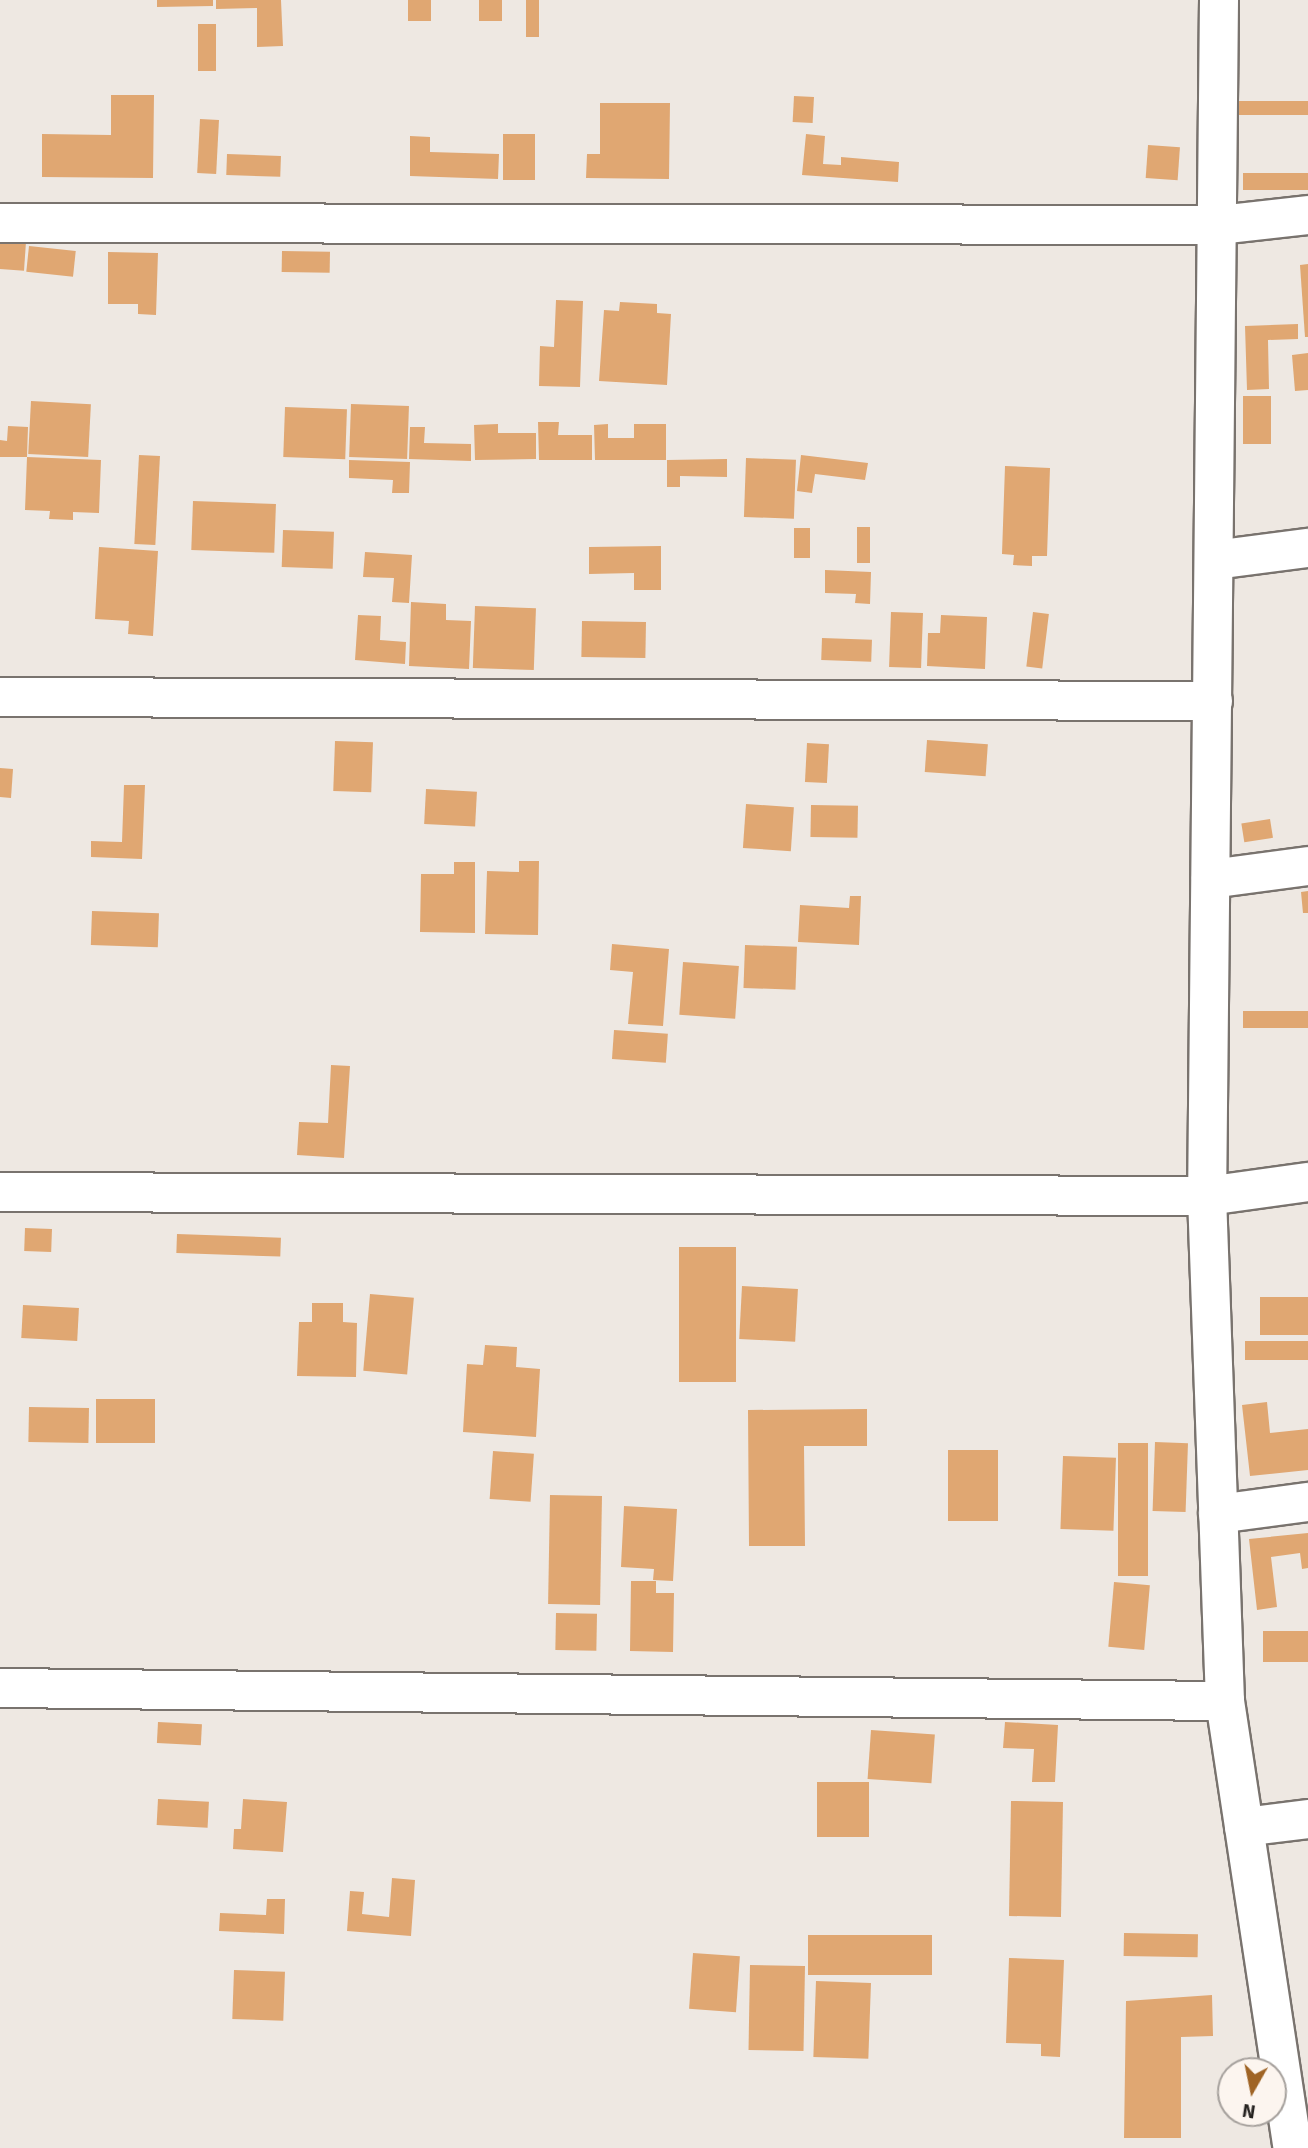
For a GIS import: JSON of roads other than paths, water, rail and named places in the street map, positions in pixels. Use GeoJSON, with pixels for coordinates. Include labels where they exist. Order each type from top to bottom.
{"type":"FeatureCollection","features":[{"type":"Feature","properties":{"kind":"street"},"geometry":{"type":"LineString","coordinates":[[1219,0],[1219,225],[1207,1196],[1218,1514],[1225,1701],[1298,2141]]}},
{"type":"Feature","properties":{"kind":"street"},"geometry":{"type":"LineString","coordinates":[[0,223],[1219,225],[1308,215]]}},
{"type":"Feature","properties":{"kind":"street"},"geometry":{"type":"LineString","coordinates":[[1215,560],[1308,548]]}},
{"type":"Feature","properties":{"kind":"street"},"geometry":{"type":"LineString","coordinates":[[0,697],[1213,701]]}},
{"type":"Feature","properties":{"kind":"street"},"geometry":{"type":"LineString","coordinates":[[1211,879],[1308,866]]}},
{"type":"Feature","properties":{"kind":"street"},"geometry":{"type":"LineString","coordinates":[[0,1192],[1207,1196],[1308,1182]]}},
{"type":"Feature","properties":{"kind":"street"},"geometry":{"type":"LineString","coordinates":[[1218,1514],[1308,1502]]}},
{"type":"Feature","properties":{"kind":"street"},"geometry":{"type":"LineString","coordinates":[[0,1688],[1225,1701]]}},
{"type":"Feature","properties":{"kind":"street"},"geometry":{"type":"LineString","coordinates":[[1244,1827],[1308,1819]]}}]}
